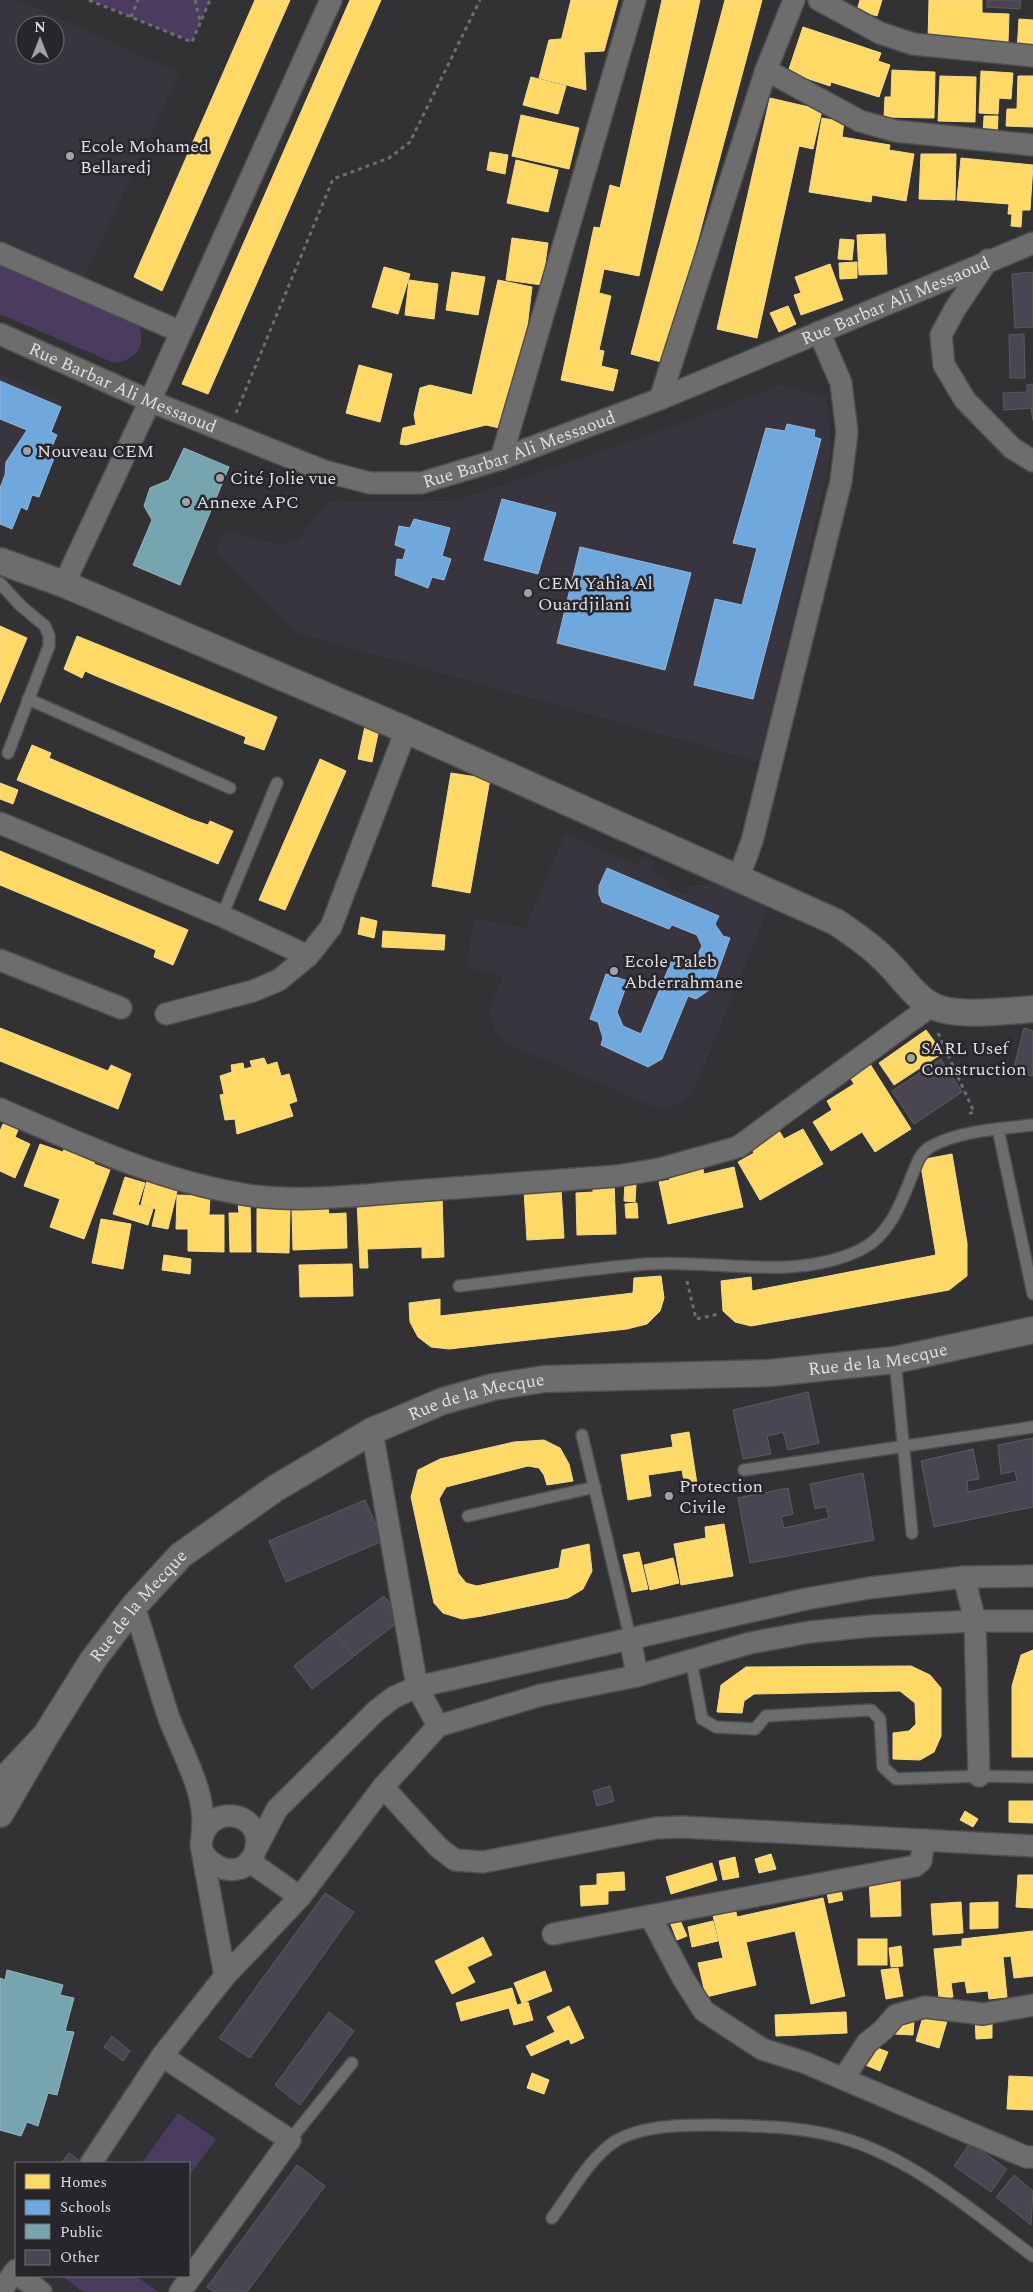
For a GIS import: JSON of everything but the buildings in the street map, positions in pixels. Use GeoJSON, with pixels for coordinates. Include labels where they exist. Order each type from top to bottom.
{"type":"FeatureCollection","features":[{"type":"Feature","properties":{"kind":"street"},"geometry":{"type":"LineString","coordinates":[[64,584],[150,401],[331,0]]}},
{"type":"Feature","properties":{"kind":"street"},"geometry":{"type":"LineString","coordinates":[[501,459],[636,0]]}},
{"type":"Feature","properties":{"kind":"street"},"geometry":{"type":"LineString","coordinates":[[660,399],[766,70],[794,0]]}},
{"type":"Feature","properties":{"kind":"street"},"geometry":{"type":"LineString","coordinates":[[819,0],[880,33],[913,44],[1033,56]]}},
{"type":"Feature","properties":{"kind":"street"},"geometry":{"type":"LineString","coordinates":[[766,70],[860,121],[895,130],[1033,145]]}},
{"type":"Feature","properties":{"kind":"street","name":"Rue Barbar Ali Messaoud"},"geometry":{"type":"LineString","coordinates":[[0,334],[150,401],[324,471],[370,483],[421,483],[501,459],[660,399],[1033,242]]}},
{"type":"Feature","properties":{"kind":"street"},"geometry":{"type":"LineString","coordinates":[[0,253],[181,332]]}},
{"type":"Feature","properties":{"kind":"street"},"geometry":{"type":"LineString","coordinates":[[988,260],[941,335],[944,365],[965,400],[1012,448],[1033,461]]}},
{"type":"Feature","properties":{"kind":"street"},"geometry":{"type":"LineString","coordinates":[[738,879],[752,841],[841,482],[847,432],[841,383],[819,332]]}},
{"type":"Feature","properties":{"kind":"street"},"geometry":{"type":"LineString","coordinates":[[0,561],[64,584],[406,730],[836,922],[890,964],[929,1008],[961,1012],[1033,1009]]}},
{"type":"Feature","properties":{"kind":"street"},"geometry":{"type":"LineString","coordinates":[[166,1014],[253,991],[279,980],[308,956],[331,927],[406,730]]}},
{"type":"Feature","properties":{"kind":"street"},"geometry":{"type":"LineString","coordinates":[[0,823],[222,916],[308,956]]}},
{"type":"Feature","properties":{"kind":"street"},"geometry":{"type":"LineString","coordinates":[[0,960],[121,1008]]}},
{"type":"Feature","properties":{"kind":"street"},"geometry":{"type":"LineString","coordinates":[[0,1109],[145,1169],[192,1184],[244,1195],[298,1198],[350,1196],[616,1176],[659,1169],[738,1148],[929,1008]]}},
{"type":"Feature","properties":{"kind":"street","name":"Rue de la Mecque"},"geometry":{"type":"LineString","coordinates":[[46,1735],[93,1660],[134,1606],[181,1554],[276,1488],[372,1431],[444,1400],[493,1387],[544,1379],[770,1373],[895,1360],[1033,1330]]}},
{"type":"Feature","properties":{"kind":"street"},"geometry":{"type":"LineString","coordinates":[[372,1431],[417,1687],[438,1726]]}},
{"type":"Feature","properties":{"kind":"street"},"geometry":{"type":"LineString","coordinates":[[277,1809],[260,1816],[223,1816],[214,1819],[207,1826],[203,1845],[216,1867],[224,1870],[234,1870],[253,1854],[265,1828],[277,1809],[376,1711],[394,1697],[417,1687],[630,1637],[806,1599],[869,1588],[964,1577],[1033,1576]]}},
{"type":"Feature","properties":{"kind":"street"},"geometry":{"type":"LineString","coordinates":[[964,1577],[976,1621],[979,1776]]}},
{"type":"Feature","properties":{"kind":"street"},"geometry":{"type":"LineString","coordinates":[[134,1606],[168,1715],[200,1794],[204,1814],[203,1845],[226,1976]]}},
{"type":"Feature","properties":{"kind":"street"},"geometry":{"type":"LineString","coordinates":[[92,2162],[162,2056],[226,1976],[300,1897],[383,1787],[438,1726],[542,1695],[637,1676],[750,1643],[810,1632],[872,1626],[976,1621],[1033,1621]]}},
{"type":"Feature","properties":{"kind":"street"},"geometry":{"type":"LineString","coordinates":[[630,1637],[637,1676]]}},
{"type":"Feature","properties":{"kind":"street"},"geometry":{"type":"LineString","coordinates":[[0,1784],[46,1735]]}},
{"type":"Feature","properties":{"kind":"street"},"geometry":{"type":"LineString","coordinates":[[0,1814],[46,1735]]}},
{"type":"Feature","properties":{"kind":"street"},"geometry":{"type":"LineString","coordinates":[[383,1787],[438,1847],[455,1860],[483,1862],[656,1828],[682,1827],[1033,1846]]}},
{"type":"Feature","properties":{"kind":"street"},"geometry":{"type":"LineString","coordinates":[[200,1794],[216,1806],[238,1817],[254,1831],[253,1854]]}},
{"type":"Feature","properties":{"kind":"street"},"geometry":{"type":"LineString","coordinates":[[553,1934],[915,1866],[921,1861],[924,1840]]}},
{"type":"Feature","properties":{"kind":"street"},"geometry":{"type":"LineString","coordinates":[[253,1854],[300,1897]]}},
{"type":"Feature","properties":{"kind":"street"},"geometry":{"type":"LineString","coordinates":[[650,1916],[684,1980],[704,2011],[762,2049],[806,2063],[1026,2158],[1033,2158]]}},
{"type":"Feature","properties":{"kind":"street"},"geometry":{"type":"LineString","coordinates":[[844,2079],[867,2043],[883,2030],[896,2015],[925,2007],[983,2014],[1033,2005]]}},
{"type":"Feature","properties":{"kind":"street"},"geometry":{"type":"LineString","coordinates":[[162,2056],[290,2140],[190,2270]]}},
{"type":"Feature","properties":{"kind":"street"},"geometry":{"type":"LineString","coordinates":[[0,2292],[15,2274]]}},
{"type":"Feature","properties":{"kind":"street"},"geometry":{"type":"LineString","coordinates":[[23,2277],[41,2292]]}},
{"type":"Feature","properties":{"kind":"lane"},"geometry":{"type":"LineString","coordinates":[[0,583],[20,605],[45,626],[49,636],[49,646],[8,754]]}},
{"type":"Feature","properties":{"kind":"lane"},"geometry":{"type":"LineString","coordinates":[[28,698],[230,788]]}},
{"type":"Feature","properties":{"kind":"lane"},"geometry":{"type":"LineString","coordinates":[[222,916],[276,783]]}},
{"type":"Feature","properties":{"kind":"lane"},"geometry":{"type":"LineString","coordinates":[[459,1286],[647,1264],[780,1268],[823,1263],[860,1250],[879,1236],[896,1214],[918,1159],[929,1148],[958,1136],[1033,1125]]}},
{"type":"Feature","properties":{"kind":"lane"},"geometry":{"type":"LineString","coordinates":[[998,1129],[1033,1294]]}},
{"type":"Feature","properties":{"kind":"lane"},"geometry":{"type":"LineString","coordinates":[[895,1360],[912,1533]]}},
{"type":"Feature","properties":{"kind":"lane"},"geometry":{"type":"LineString","coordinates":[[744,1470],[1033,1426]]}},
{"type":"Feature","properties":{"kind":"lane"},"geometry":{"type":"LineString","coordinates":[[582,1435],[630,1637]]}},
{"type":"Feature","properties":{"kind":"lane"},"geometry":{"type":"LineString","coordinates":[[468,1516],[595,1487]]}},
{"type":"Feature","properties":{"kind":"lane"},"geometry":{"type":"LineString","coordinates":[[691,1660],[702,1718],[716,1727],[755,1728],[766,1716],[871,1710],[880,1719],[884,1768],[896,1779],[979,1776],[1033,1777]]}},
{"type":"Feature","properties":{"kind":"lane"},"geometry":{"type":"LineString","coordinates":[[290,2140],[352,2063]]}},
{"type":"Feature","properties":{"kind":"lane"},"geometry":{"type":"LineString","coordinates":[[552,2218],[599,2154],[616,2141],[643,2132],[688,2125],[806,2130],[851,2141],[884,2154],[916,2170],[1033,2256]]}},
{"type":"Feature","properties":{"kind":"path"},"geometry":{"type":"LineString","coordinates":[[89,0],[192,42],[210,0]]}},
{"type":"Feature","properties":{"kind":"path"},"geometry":{"type":"LineString","coordinates":[[131,17],[138,0]]}},
{"type":"Feature","properties":{"kind":"path"},"geometry":{"type":"LineString","coordinates":[[195,0],[200,22]]}},
{"type":"Feature","properties":{"kind":"path"},"geometry":{"type":"LineString","coordinates":[[228,432],[333,180],[388,158],[410,142],[480,0]]}},
{"type":"Feature","properties":{"kind":"path"},"geometry":{"type":"LineString","coordinates":[[929,1008],[974,1112],[952,1121],[958,1136]]}},
{"type":"Feature","properties":{"kind":"path"},"geometry":{"type":"LineString","coordinates":[[683,1264],[696,1318],[719,1314]]}},
{"type":"Feature","properties":{"kind":"shaded area","name":"Ecole Mohamed Bellaredj"},"geometry":{"type":"Polygon","coordinates":[[[0,0],[18,0],[51,15],[15,15],[15,65],[65,65],[65,21],[179,73],[84,278],[0,239],[0,0]]]}},
{"type":"Feature","properties":{"kind":"shaded area"},"geometry":{"type":"Polygon","coordinates":[[[89,0],[210,0],[192,42],[89,0]]]}},
{"type":"Feature","properties":{"kind":"shaded area"},"geometry":{"type":"Polygon","coordinates":[[[0,262],[138,324],[141,338],[138,350],[128,359],[114,363],[0,314],[0,262]]]}},
{"type":"Feature","properties":{"kind":"shaded area","name":"Nouveau CEM"},"geometry":{"type":"Polygon","coordinates":[[[0,374],[65,402],[51,432],[57,435],[51,449],[56,453],[39,497],[32,495],[27,510],[21,508],[12,529],[0,524],[0,374]]]}},
{"type":"Feature","properties":{"kind":"shaded area","name":"CEM Yahia Al Ouardjilani"},"geometry":{"type":"Polygon","coordinates":[[[781,385],[826,397],[831,454],[760,762],[297,633],[216,553],[225,530],[280,545],[299,538],[328,502],[452,501],[510,483],[679,424],[781,385]]]}},
{"type":"Feature","properties":{"kind":"shaded area","name":"Ecole Taleb Abderrahmane"},"geometry":{"type":"Polygon","coordinates":[[[565,834],[637,865],[643,857],[656,861],[650,871],[669,880],[665,888],[688,895],[688,887],[716,882],[769,907],[692,1095],[680,1104],[659,1109],[505,1043],[494,1029],[489,1010],[503,976],[466,967],[474,918],[525,928],[565,834]]]}},
{"type":"Feature","properties":{"kind":"shaded area"},"geometry":{"type":"Polygon","coordinates":[[[178,2113],[216,2139],[190,2175],[190,2162],[143,2162],[178,2113]]]}},
{"type":"Feature","properties":{"kind":"shaded area"},"geometry":{"type":"Polygon","coordinates":[[[63,2277],[137,2277],[158,2292],[83,2292],[63,2277]]]}},
{"type":"Feature","properties":{"kind":"place","name":"Ecole Mohamed Bellaredj"},"geometry":{"type":"Point","coordinates":[70,156]}},
{"type":"Feature","properties":{"kind":"place","name":"Nouveau CEM"},"geometry":{"type":"Point","coordinates":[27,451]}},
{"type":"Feature","properties":{"kind":"place","name":"Cité Jolie vue"},"geometry":{"type":"Point","coordinates":[220,478]}},
{"type":"Feature","properties":{"kind":"place","name":"Annexe APC"},"geometry":{"type":"Point","coordinates":[186,502]}},
{"type":"Feature","properties":{"kind":"place","name":"CEM Yahia Al Ouardjilani"},"geometry":{"type":"Point","coordinates":[528,593]}},
{"type":"Feature","properties":{"kind":"place","name":"Ecole Taleb Abderrahmane"},"geometry":{"type":"Point","coordinates":[614,971]}},
{"type":"Feature","properties":{"kind":"place","name":"SARL Usef Construction"},"geometry":{"type":"Point","coordinates":[911,1058]}},
{"type":"Feature","properties":{"kind":"place","name":"Protection Civile"},"geometry":{"type":"Point","coordinates":[669,1496]}}]}
